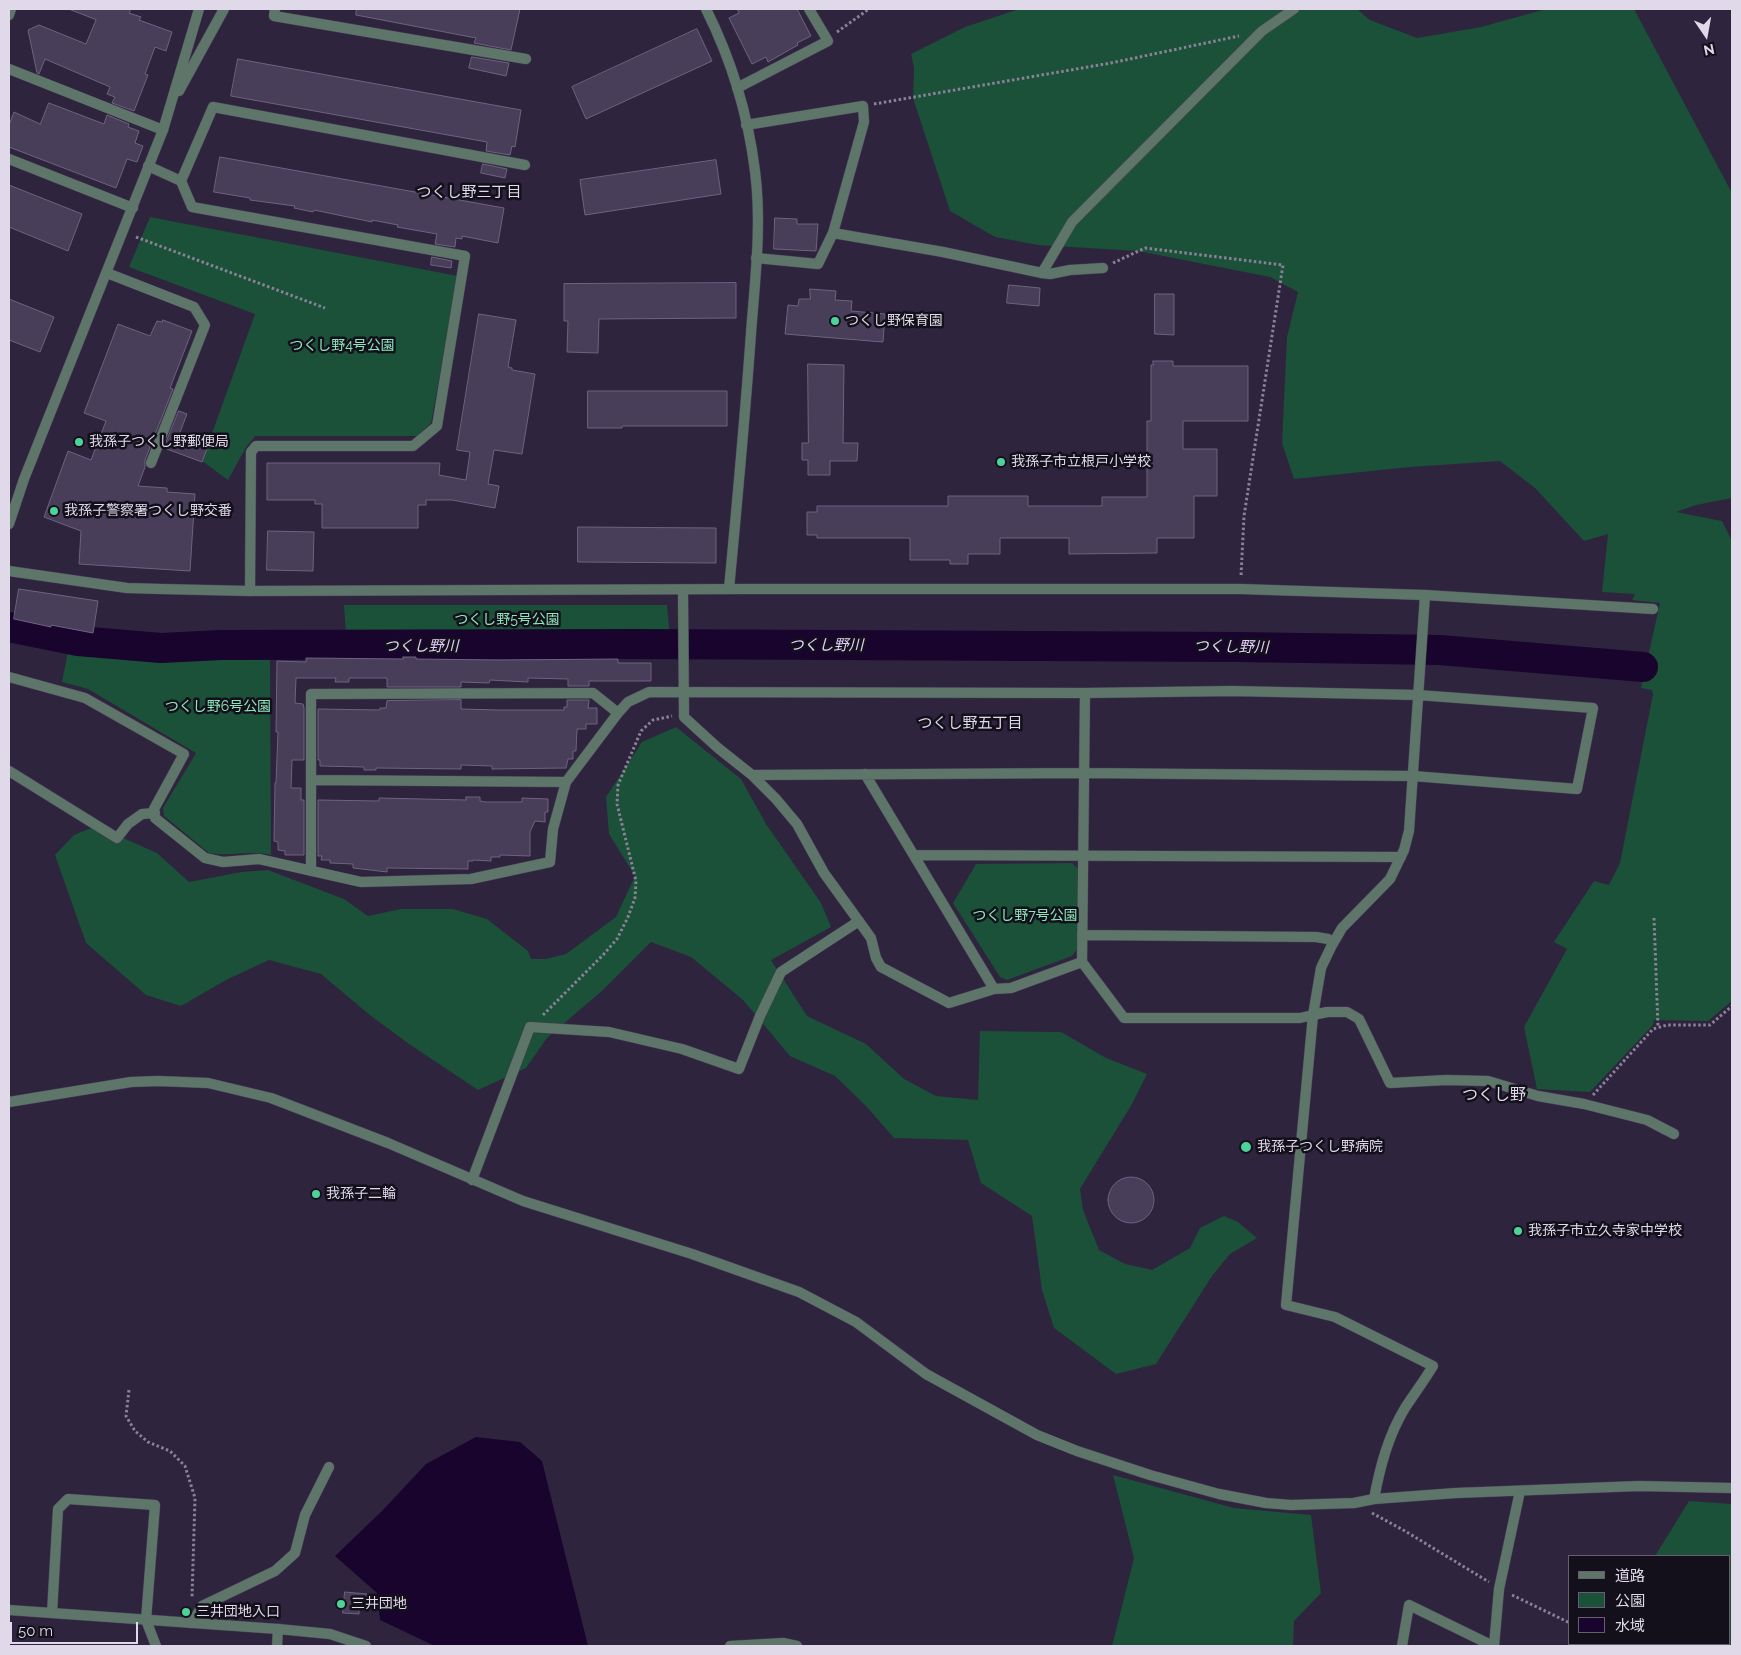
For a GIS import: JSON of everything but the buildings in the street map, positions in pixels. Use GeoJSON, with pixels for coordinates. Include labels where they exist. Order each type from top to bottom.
{"type":"FeatureCollection","features":[{"type":"Feature","properties":{"kind":"street"},"geometry":{"type":"LineString","coordinates":[[9,15],[11,9]]}},
{"type":"Feature","properties":{"kind":"street"},"geometry":{"type":"LineString","coordinates":[[9,524],[24,479],[163,130],[199,9]]}},
{"type":"Feature","properties":{"kind":"street"},"geometry":{"type":"LineString","coordinates":[[172,104],[224,9]]}},
{"type":"Feature","properties":{"kind":"street"},"geometry":{"type":"LineString","coordinates":[[275,9],[274,16],[526,59]]}},
{"type":"Feature","properties":{"kind":"street"},"geometry":{"type":"LineString","coordinates":[[706,9],[720,36],[737,88],[755,171],[758,212],[756,258],[729,589]]}},
{"type":"Feature","properties":{"kind":"street"},"geometry":{"type":"LineString","coordinates":[[737,88],[828,41],[810,9]]}},
{"type":"Feature","properties":{"kind":"street"},"geometry":{"type":"LineString","coordinates":[[1042,273],[1072,222],[1262,31],[1294,9]]}},
{"type":"Feature","properties":{"kind":"street"},"geometry":{"type":"LineString","coordinates":[[9,69],[163,130]]}},
{"type":"Feature","properties":{"kind":"street"},"geometry":{"type":"LineString","coordinates":[[746,125],[863,106],[864,122],[833,233],[818,264],[756,258]]}},
{"type":"Feature","properties":{"kind":"street"},"geometry":{"type":"LineString","coordinates":[[181,181],[213,107],[525,165]]}},
{"type":"Feature","properties":{"kind":"street"},"geometry":{"type":"LineString","coordinates":[[9,159],[132,208]]}},
{"type":"Feature","properties":{"kind":"street"},"geometry":{"type":"LineString","coordinates":[[148,166],[181,181],[192,207],[465,256],[437,426],[413,446],[256,446],[251,452],[250,591]]}},
{"type":"Feature","properties":{"kind":"street"},"geometry":{"type":"LineString","coordinates":[[833,233],[943,252],[1042,273],[1050,274],[1070,270],[1103,268]]}},
{"type":"Feature","properties":{"kind":"street"},"geometry":{"type":"LineString","coordinates":[[107,273],[194,307],[205,325],[151,463]]}},
{"type":"Feature","properties":{"kind":"street"},"geometry":{"type":"LineString","coordinates":[[9,571],[127,588],[250,591],[1240,589],[1424,595],[1653,609]]}},
{"type":"Feature","properties":{"kind":"street"},"geometry":{"type":"LineString","coordinates":[[683,590],[684,717],[718,748],[752,775],[776,799],[796,824],[824,874],[871,938],[876,958],[881,967],[949,1003],[994,989],[1011,988],[1082,962]]}},
{"type":"Feature","properties":{"kind":"street"},"geometry":{"type":"LineString","coordinates":[[1374,1499],[1388,1445],[1405,1409],[1432,1366],[1334,1317],[1286,1305],[1313,1015],[1321,968],[1342,928],[1390,879],[1409,831],[1424,595]]}},
{"type":"Feature","properties":{"kind":"street"},"geometry":{"type":"LineString","coordinates":[[9,678],[84,698],[184,754],[154,809],[155,818],[205,858],[223,862],[259,859],[361,882],[471,878],[550,862],[553,829],[566,782],[628,702],[649,692],[1086,693],[1232,691],[1418,695],[1593,708],[1577,790],[1413,776],[1084,773],[752,775]]}},
{"type":"Feature","properties":{"kind":"street"},"geometry":{"type":"LineString","coordinates":[[311,870],[311,694],[593,693],[618,713]]}},
{"type":"Feature","properties":{"kind":"street"},"geometry":{"type":"LineString","coordinates":[[1086,693],[1082,855],[1082,962],[1124,1018],[1300,1018],[1327,1012],[1347,1012],[1359,1019],[1390,1082],[1488,1081],[1538,1096],[1584,1104],[1647,1120],[1674,1134]]}},
{"type":"Feature","properties":{"kind":"street"},"geometry":{"type":"LineString","coordinates":[[9,772],[117,838],[128,824],[142,814],[155,812]]}},
{"type":"Feature","properties":{"kind":"street"},"geometry":{"type":"LineString","coordinates":[[866,774],[994,989]]}},
{"type":"Feature","properties":{"kind":"street"},"geometry":{"type":"LineString","coordinates":[[311,780],[566,782]]}},
{"type":"Feature","properties":{"kind":"street"},"geometry":{"type":"LineString","coordinates":[[914,855],[1400,857]]}},
{"type":"Feature","properties":{"kind":"street"},"geometry":{"type":"LineString","coordinates":[[472,1180],[530,1028],[609,1032],[682,1049],[738,1069],[781,972],[859,921]]}},
{"type":"Feature","properties":{"kind":"street"},"geometry":{"type":"LineString","coordinates":[[1082,935],[1316,937],[1328,939],[1334,943]]}},
{"type":"Feature","properties":{"kind":"street"},"geometry":{"type":"LineString","coordinates":[[9,1102],[131,1082],[208,1083],[271,1098],[388,1143],[523,1201],[692,1254],[799,1292],[856,1322],[926,1374],[1008,1420],[1077,1452],[1219,1494],[1266,1503],[1291,1505],[1354,1503],[1374,1499],[1520,1490],[1639,1486],[1732,1488]]}},
{"type":"Feature","properties":{"kind":"street"},"geometry":{"type":"LineString","coordinates":[[192,1623],[202,1606],[275,1571],[295,1553],[305,1514],[329,1467]]}},
{"type":"Feature","properties":{"kind":"street"},"geometry":{"type":"LineString","coordinates":[[1402,1646],[1409,1605],[1494,1646],[1499,1589],[1520,1490]]}},
{"type":"Feature","properties":{"kind":"street"},"geometry":{"type":"LineString","coordinates":[[52,1613],[58,1509],[68,1499],[156,1505],[146,1620],[156,1646]]}},
{"type":"Feature","properties":{"kind":"street"},"geometry":{"type":"LineString","coordinates":[[9,1610],[330,1634],[366,1646]]}},
{"type":"Feature","properties":{"kind":"street"},"geometry":{"type":"LineString","coordinates":[[277,1646],[278,1629]]}},
{"type":"Feature","properties":{"kind":"street"},"geometry":{"type":"LineString","coordinates":[[730,1646],[783,1643],[797,1646]]}},
{"type":"Feature","properties":{"kind":"path"},"geometry":{"type":"LineString","coordinates":[[828,41],[849,22],[869,9]]}},
{"type":"Feature","properties":{"kind":"path"},"geometry":{"type":"LineString","coordinates":[[863,106],[1111,63],[1262,31]]}},
{"type":"Feature","properties":{"kind":"path"},"geometry":{"type":"LineString","coordinates":[[136,237],[325,308]]}},
{"type":"Feature","properties":{"kind":"path"},"geometry":{"type":"LineString","coordinates":[[1103,268],[1145,248],[1283,265],[1244,516],[1240,589]]}},
{"type":"Feature","properties":{"kind":"path"},"geometry":{"type":"LineString","coordinates":[[530,1028],[603,955],[617,939],[628,917],[635,898],[636,881],[617,804],[618,785],[641,731],[653,720],[672,716],[684,717]]}},
{"type":"Feature","properties":{"kind":"path"},"geometry":{"type":"LineString","coordinates":[[1654,918],[1658,1028]]}},
{"type":"Feature","properties":{"kind":"path"},"geometry":{"type":"LineString","coordinates":[[1584,1104],[1653,1029],[1667,1025],[1710,1025],[1732,1006]]}},
{"type":"Feature","properties":{"kind":"path"},"geometry":{"type":"LineString","coordinates":[[129,1390],[126,1416],[135,1431],[148,1442],[170,1451],[185,1466],[195,1498],[192,1623]]}},
{"type":"Feature","properties":{"kind":"path"},"geometry":{"type":"LineString","coordinates":[[1354,1503],[1405,1531],[1499,1589],[1568,1623]]}},
{"type":"Feature","properties":{"kind":"green space"},"geometry":{"type":"Polygon","coordinates":[[[1019,9],[1357,9],[1370,20],[1417,38],[1481,27],[1546,9],[1634,9],[1732,193],[1732,498],[1696,505],[1676,512],[1722,521],[1732,541],[1732,1001],[1708,1021],[1654,1020],[1653,1025],[1590,1092],[1537,1089],[1524,1027],[1567,949],[1554,942],[1594,881],[1609,885],[1620,863],[1653,694],[1652,690],[1641,688],[1660,603],[1632,600],[1635,594],[1602,592],[1608,534],[1584,541],[1535,488],[1500,461],[1410,467],[1294,479],[1282,443],[1287,337],[1298,292],[1270,277],[1138,251],[1038,245],[995,237],[950,211],[913,98],[914,68],[911,54],[965,27],[1019,9]]]}},
{"type":"Feature","properties":{"kind":"green space","name":"つくし野4号公園"},"geometry":{"type":"Polygon","coordinates":[[[150,217],[458,276],[431,423],[417,436],[255,436],[245,449],[228,480],[202,461],[255,314],[129,267],[150,217]]]}},
{"type":"Feature","properties":{"kind":"green space","name":"つくし野5号公園"},"geometry":{"type":"Polygon","coordinates":[[[344,605],[667,605],[670,637],[346,635],[344,605]]]}},
{"type":"Feature","properties":{"kind":"green space","name":"つくし野6号公園"},"geometry":{"type":"Polygon","coordinates":[[[69,646],[188,657],[270,656],[271,855],[256,853],[209,853],[164,816],[163,808],[196,753],[88,689],[62,682],[69,646]]]}},
{"type":"Feature","properties":{"kind":"green space"},"geometry":{"type":"Polygon","coordinates":[[[676,727],[741,779],[766,824],[821,903],[831,927],[771,960],[807,1016],[866,1044],[904,1079],[936,1096],[978,1100],[980,1031],[1061,1032],[1106,1058],[1147,1074],[1132,1104],[1080,1189],[1083,1210],[1099,1250],[1125,1264],[1152,1270],[1190,1248],[1200,1228],[1224,1216],[1238,1222],[1257,1238],[1230,1254],[1212,1276],[1156,1364],[1116,1374],[1054,1328],[1042,1290],[1032,1216],[981,1183],[968,1140],[894,1138],[866,1106],[835,1076],[790,1056],[743,1000],[691,957],[651,942],[603,990],[547,1038],[526,1068],[478,1090],[371,1016],[321,974],[269,960],[226,980],[181,1006],[146,995],[86,943],[55,855],[74,835],[96,826],[157,853],[189,882],[242,872],[268,870],[344,899],[368,916],[401,909],[453,909],[487,919],[528,951],[531,959],[546,959],[566,954],[616,917],[635,876],[609,834],[606,797],[642,742],[676,727]]]}},
{"type":"Feature","properties":{"kind":"green space","name":"つくし野7号公園"},"geometry":{"type":"Polygon","coordinates":[[[1072,863],[1078,869],[1078,948],[1072,956],[1007,980],[1000,977],[953,903],[976,864],[1072,863]]]}},
{"type":"Feature","properties":{"kind":"green space"},"geometry":{"type":"Polygon","coordinates":[[[1113,1475],[1234,1508],[1311,1515],[1321,1593],[1294,1621],[1293,1646],[1112,1646],[1134,1558],[1113,1475]]]}},
{"type":"Feature","properties":{"kind":"green space"},"geometry":{"type":"Polygon","coordinates":[[[1689,1501],[1732,1504],[1732,1646],[1642,1646],[1731,1645],[1731,1555],[1656,1555],[1689,1501]]]}},
{"type":"Feature","properties":{"kind":"water"},"geometry":{"type":"Polygon","coordinates":[[[476,1437],[520,1442],[542,1461],[588,1646],[435,1646],[380,1620],[377,1593],[335,1556],[383,1510],[426,1464],[476,1437]]]}},
{"type":"Feature","properties":{"kind":"waterway","name":"つくし野川"},"geometry":{"type":"LineString","coordinates":[[9,627],[78,641],[161,648],[221,645],[634,644],[1236,647],[1440,650],[1643,667]]}},
{"type":"Feature","properties":{"kind":"place","name":"つくし野保育園"},"geometry":{"type":"Point","coordinates":[835,321]}},
{"type":"Feature","properties":{"kind":"place","name":"我孫子つくし野郵便局"},"geometry":{"type":"Point","coordinates":[79,442]}},
{"type":"Feature","properties":{"kind":"place","name":"我孫子市立根戸小学校"},"geometry":{"type":"Point","coordinates":[1001,462]}},
{"type":"Feature","properties":{"kind":"place","name":"我孫子警察署つくし野交番"},"geometry":{"type":"Point","coordinates":[54,511]}},
{"type":"Feature","properties":{"kind":"place","name":"我孫子つくし野病院"},"geometry":{"type":"Point","coordinates":[1246,1147]}},
{"type":"Feature","properties":{"kind":"place","name":"我孫子二輪"},"geometry":{"type":"Point","coordinates":[316,1194]}},
{"type":"Feature","properties":{"kind":"place","name":"我孫子市立久寺家中学校"},"geometry":{"type":"Point","coordinates":[1518,1231]}},
{"type":"Feature","properties":{"kind":"place","name":"三井団地"},"geometry":{"type":"Point","coordinates":[341,1604]}},
{"type":"Feature","properties":{"kind":"place","name":"三井団地入口"},"geometry":{"type":"Point","coordinates":[186,1612]}},
{"type":"Feature","properties":{"kind":"district","name":"つくし野三丁目"},"geometry":{"type":"Point","coordinates":[469,192]}},
{"type":"Feature","properties":{"kind":"district","name":"つくし野五丁目"},"geometry":{"type":"Point","coordinates":[970,723]}},
{"type":"Feature","properties":{"kind":"district","name":"つくし野"},"geometry":{"type":"Point","coordinates":[1494,1095]}}]}
